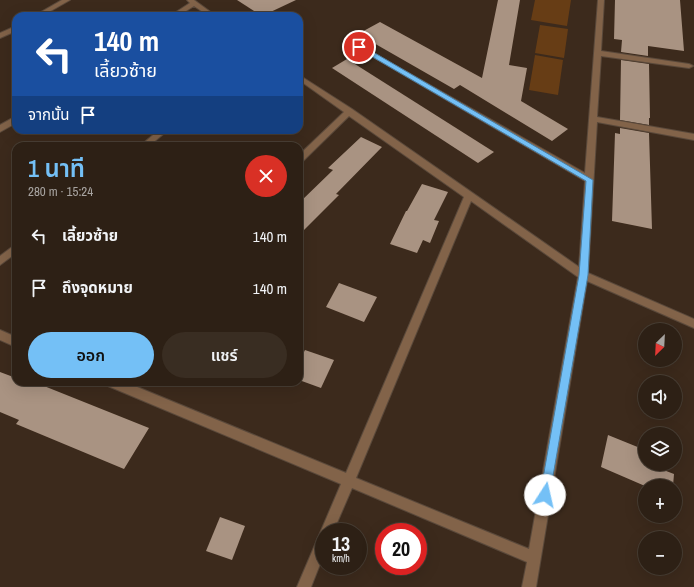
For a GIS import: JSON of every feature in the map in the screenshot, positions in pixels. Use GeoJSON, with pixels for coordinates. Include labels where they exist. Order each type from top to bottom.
{"type":"FeatureCollection","features":[{"type":"Feature","properties":{"kind":"lane"},"geometry":{"type":"LineString","coordinates":[[44,12],[67,0]]}},
{"type":"Feature","properties":{"kind":"lane"},"geometry":{"type":"LineString","coordinates":[[529,587],[583,275],[601,0]]}},
{"type":"Feature","properties":{"kind":"lane"},"geometry":{"type":"LineString","coordinates":[[178,12],[192,1],[207,12]]}},
{"type":"Feature","properties":{"kind":"lane"},"geometry":{"type":"LineString","coordinates":[[0,36],[12,30]]}},
{"type":"Feature","properties":{"kind":"lane"},"geometry":{"type":"LineString","coordinates":[[359,47],[590,180]]}},
{"type":"Feature","properties":{"kind":"lane"},"geometry":{"type":"LineString","coordinates":[[598,53],[689,66]]}},
{"type":"Feature","properties":{"kind":"lane"},"geometry":{"type":"LineString","coordinates":[[303,80],[583,275],[694,324]]}},
{"type":"Feature","properties":{"kind":"lane"},"geometry":{"type":"LineString","coordinates":[[303,156],[349,111]]}},
{"type":"Feature","properties":{"kind":"lane"},"geometry":{"type":"LineString","coordinates":[[593,119],[694,137]]}},
{"type":"Feature","properties":{"kind":"lane"},"geometry":{"type":"LineString","coordinates":[[0,129],[12,122]]}},
{"type":"Feature","properties":{"kind":"lane"},"geometry":{"type":"LineString","coordinates":[[149,142],[159,134]]}},
{"type":"Feature","properties":{"kind":"lane"},"geometry":{"type":"LineString","coordinates":[[331,523],[469,196]]}},
{"type":"Feature","properties":{"kind":"lane"},"geometry":{"type":"LineString","coordinates":[[0,261],[12,251]]}},
{"type":"Feature","properties":{"kind":"lane"},"geometry":{"type":"LineString","coordinates":[[0,335],[12,340]]}},
{"type":"Feature","properties":{"kind":"lane"},"geometry":{"type":"LineString","coordinates":[[122,386],[534,558]]}},
{"type":"Feature","properties":{"kind":"lane"},"geometry":{"type":"LineString","coordinates":[[304,587],[315,560]]}},
{"type":"Feature","properties":{"kind":"shaded area"},"geometry":{"type":"Polygon","coordinates":[[[535,0],[571,0],[567,26],[531,20],[535,0]]]}},
{"type":"Feature","properties":{"kind":"shaded area"},"geometry":{"type":"Polygon","coordinates":[[[540,25],[568,29],[564,58],[535,53],[540,25]]]}},
{"type":"Feature","properties":{"kind":"shaded area"},"geometry":{"type":"Polygon","coordinates":[[[535,55],[563,60],[558,95],[529,90],[535,55]]]}},
{"type":"Feature","properties":{"kind":"building"},"geometry":{"type":"Polygon","coordinates":[[[237,0],[296,0],[270,12],[256,12],[237,0]]]}},
{"type":"Feature","properties":{"kind":"building"},"geometry":{"type":"Polygon","coordinates":[[[498,0],[520,0],[509,65],[527,68],[521,101],[568,129],[552,141],[460,85],[454,89],[358,34],[380,22],[482,78],[498,0]]]}},
{"type":"Feature","properties":{"kind":"building"},"geometry":{"type":"Polygon","coordinates":[[[615,0],[680,0],[684,51],[648,46],[648,56],[621,52],[622,40],[614,39],[615,0]]]}},
{"type":"Feature","properties":{"kind":"building"},"geometry":{"type":"Polygon","coordinates":[[[347,59],[494,152],[478,163],[332,68],[347,59]]]}},
{"type":"Feature","properties":{"kind":"building"},"geometry":{"type":"Polygon","coordinates":[[[621,60],[649,64],[649,125],[620,120],[621,60]]]}},
{"type":"Feature","properties":{"kind":"building"},"geometry":{"type":"Polygon","coordinates":[[[620,128],[649,133],[652,229],[612,221],[615,133],[620,134],[620,128]]]}},
{"type":"Feature","properties":{"kind":"building"},"geometry":{"type":"Polygon","coordinates":[[[361,137],[382,147],[336,194],[339,195],[303,231],[303,199],[333,170],[328,168],[361,137]]]}},
{"type":"Feature","properties":{"kind":"building"},"geometry":{"type":"Polygon","coordinates":[[[422,184],[448,192],[434,220],[439,221],[430,243],[423,240],[417,253],[390,244],[406,211],[422,184]]]}},
{"type":"Feature","properties":{"kind":"building"},"geometry":{"type":"Polygon","coordinates":[[[339,283],[377,297],[364,322],[326,307],[339,283]]]}},
{"type":"Feature","properties":{"kind":"building"},"geometry":{"type":"Polygon","coordinates":[[[305,350],[334,360],[321,388],[303,381],[303,354],[305,350]]]}},
{"type":"Feature","properties":{"kind":"building"},"geometry":{"type":"Polygon","coordinates":[[[0,372],[12,376],[12,386],[44,386],[149,428],[124,469],[16,424],[19,420],[0,412],[0,372]]]}},
{"type":"Feature","properties":{"kind":"building"},"geometry":{"type":"Polygon","coordinates":[[[608,435],[638,447],[638,471],[666,471],[674,474],[674,479],[638,479],[638,483],[601,467],[608,435]]]}},
{"type":"Feature","properties":{"kind":"building"},"geometry":{"type":"Polygon","coordinates":[[[220,517],[245,526],[232,560],[206,551],[220,517]]]}},
{"type":"Feature","properties":{"kind":"route"},"geometry":{"type":"LineString","coordinates":[[359,47],[590,180],[583,275],[545,495]]}}]}
